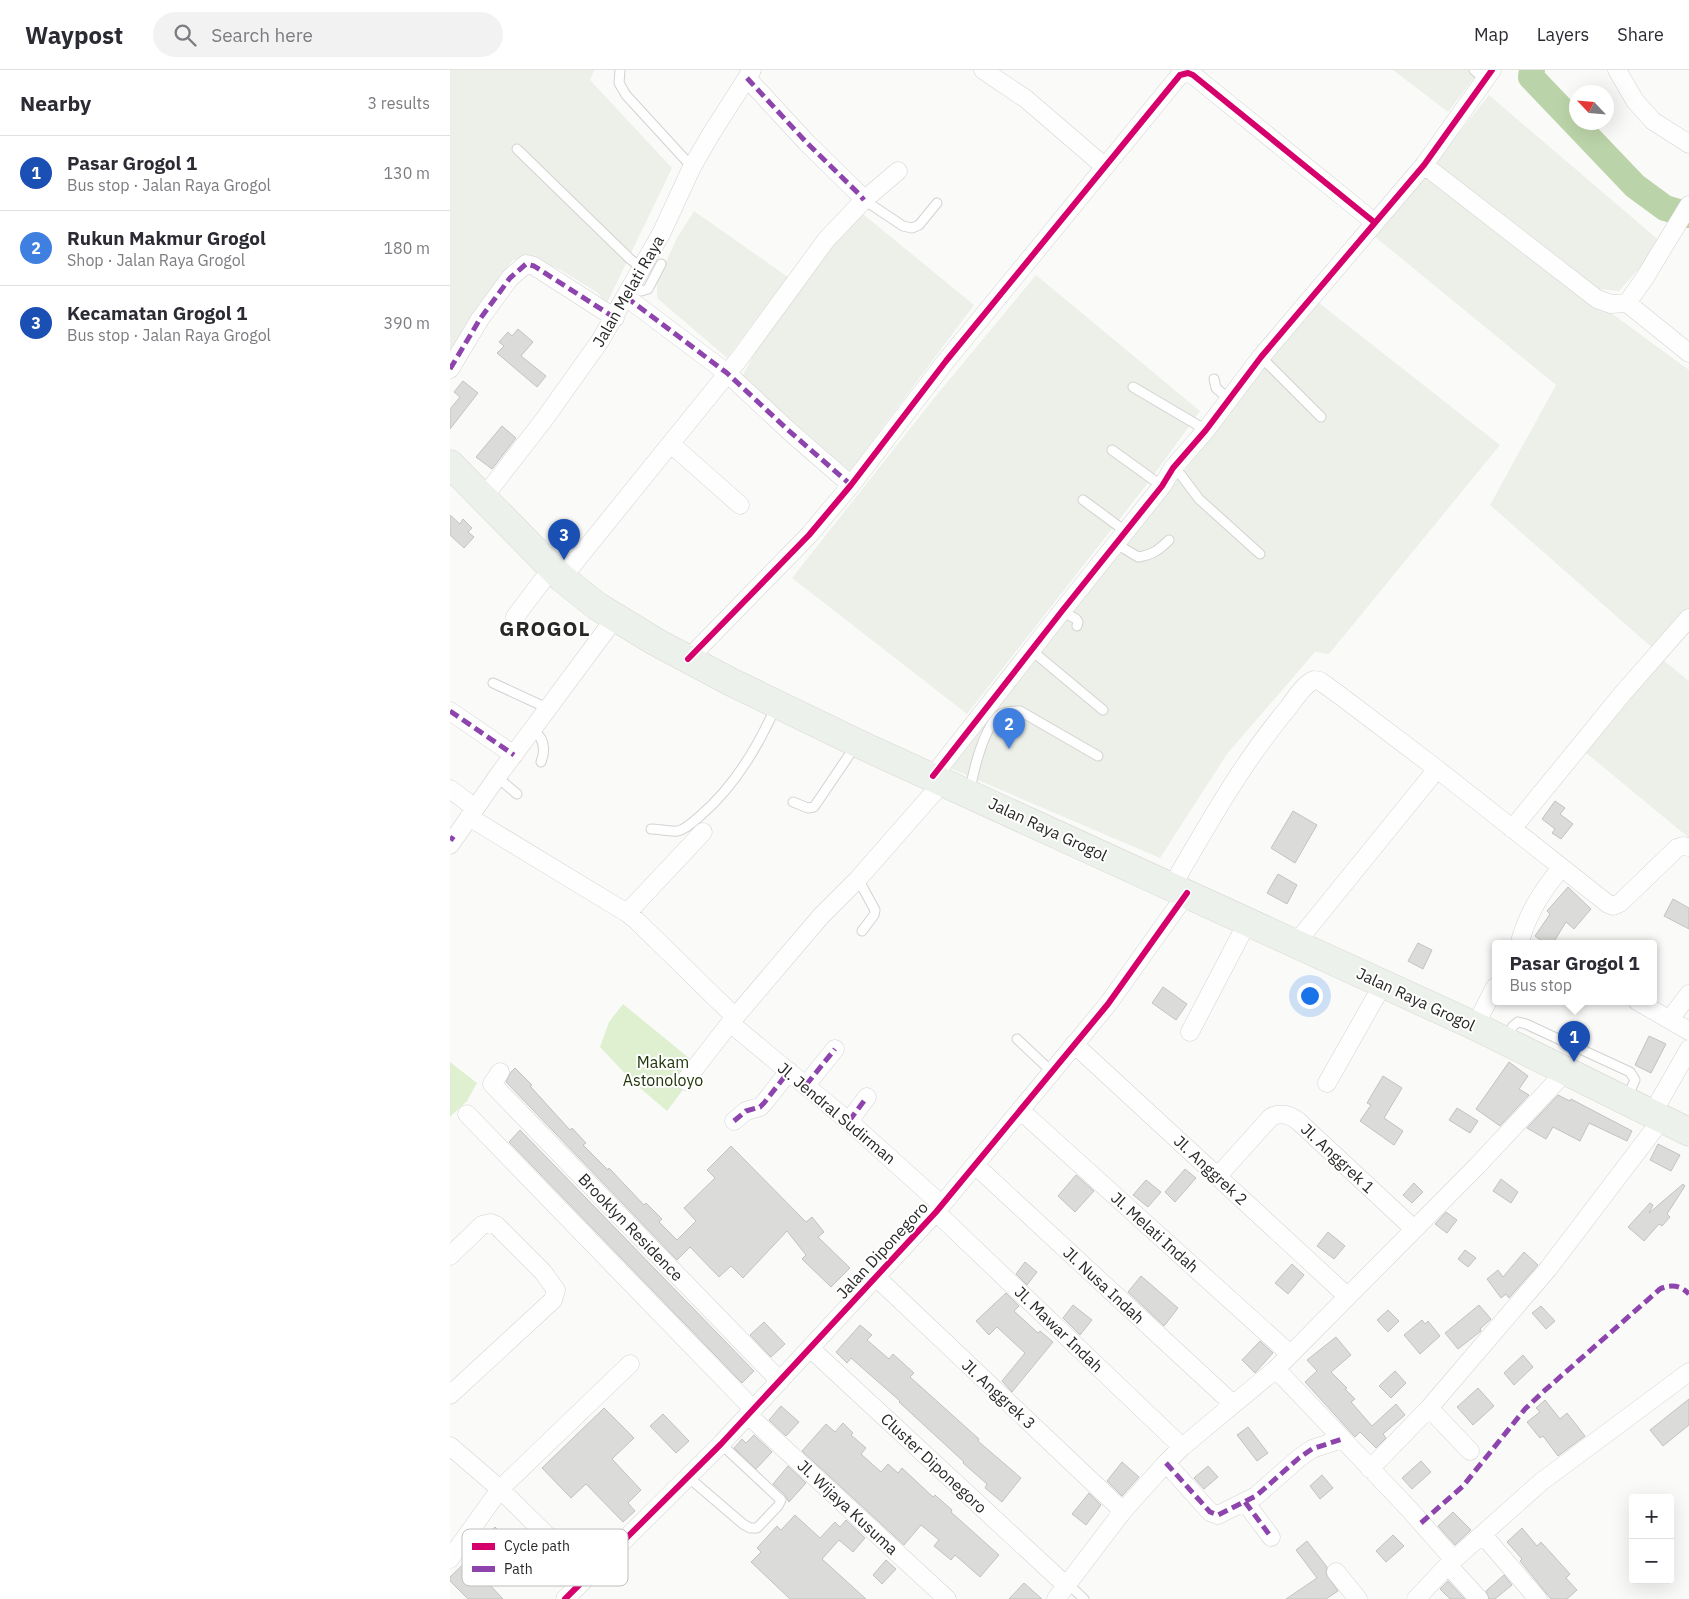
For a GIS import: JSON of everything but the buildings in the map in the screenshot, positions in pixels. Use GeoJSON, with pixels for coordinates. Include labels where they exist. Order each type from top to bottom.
{"type":"FeatureCollection","features":[{"type":"Feature","properties":{"kind":"main road","name":"Jalan Raya Grogol"},"geometry":{"type":"LineString","coordinates":[[450,464],[557,573],[597,606],[688,659],[858,742],[1475,1026],[1689,1132]]}},
{"type":"Feature","properties":{"kind":"street"},"geometry":{"type":"LineString","coordinates":[[983,70],[1026,99],[1104,166]]}},
{"type":"Feature","properties":{"kind":"street"},"geometry":{"type":"LineString","coordinates":[[1617,70],[1635,101],[1653,121],[1689,144]]}},
{"type":"Feature","properties":{"kind":"street"},"geometry":{"type":"LineString","coordinates":[[688,659],[809,536],[851,485],[946,361],[1180,75],[1188,73],[1193,76],[1374,222]]}},
{"type":"Feature","properties":{"kind":"street"},"geometry":{"type":"LineString","coordinates":[[686,1081],[732,1020],[821,916],[858,879],[938,779],[1031,650],[1162,486],[1173,468],[1230,400],[1260,358],[1424,165],[1484,73]]}},
{"type":"Feature","properties":{"kind":"street","name":"Jalan Melati Raya"},"geometry":{"type":"LineString","coordinates":[[483,498],[581,370],[615,318],[662,232],[692,167],[750,74]]}},
{"type":"Feature","properties":{"kind":"street"},"geometry":{"type":"LineString","coordinates":[[750,74],[807,143],[864,200]]}},
{"type":"Feature","properties":{"kind":"street"},"geometry":{"type":"LineString","coordinates":[[1424,165],[1597,299],[1611,304],[1627,303],[1689,353]]}},
{"type":"Feature","properties":{"kind":"street"},"geometry":{"type":"LineString","coordinates":[[515,617],[557,573],[671,444],[727,373],[826,240],[864,200],[898,171]]}},
{"type":"Feature","properties":{"kind":"street"},"geometry":{"type":"LineString","coordinates":[[1627,303],[1644,279],[1689,205]]}},
{"type":"Feature","properties":{"kind":"street"},"geometry":{"type":"LineString","coordinates":[[450,369],[480,319],[510,278],[526,264],[534,266],[615,318]]}},
{"type":"Feature","properties":{"kind":"street"},"geometry":{"type":"LineString","coordinates":[[629,293],[727,373],[851,485]]}},
{"type":"Feature","properties":{"kind":"street"},"geometry":{"type":"LineString","coordinates":[[671,444],[740,505]]}},
{"type":"Feature","properties":{"kind":"street"},"geometry":{"type":"LineString","coordinates":[[451,841],[616,618]]}},
{"type":"Feature","properties":{"kind":"street"},"geometry":{"type":"LineString","coordinates":[[1512,829],[1623,693],[1686,628]]}},
{"type":"Feature","properties":{"kind":"street","name":"Jalan Diponegoro"},"geometry":{"type":"LineString","coordinates":[[628,1536],[721,1444],[939,1209],[1117,991],[1179,889],[1230,786],[1267,733],[1310,682],[1314,680],[1320,681],[1326,685],[1437,769]]}},
{"type":"Feature","properties":{"kind":"street"},"geometry":{"type":"LineString","coordinates":[[450,711],[514,755]]}},
{"type":"Feature","properties":{"kind":"street"},"geometry":{"type":"LineString","coordinates":[[1296,943],[1437,769],[1561,868],[1613,906],[1620,903],[1677,848],[1689,847]]}},
{"type":"Feature","properties":{"kind":"street","name":"Jl. Jendral Sudirman"},"geometry":{"type":"LineString","coordinates":[[450,789],[472,812],[636,920],[732,1020],[849,1121],[939,1209]]}},
{"type":"Feature","properties":{"kind":"street"},"geometry":{"type":"LineString","coordinates":[[627,913],[703,832]]}},
{"type":"Feature","properties":{"kind":"street"},"geometry":{"type":"LineString","coordinates":[[1523,940],[1526,920],[1533,906],[1561,868]]}},
{"type":"Feature","properties":{"kind":"street"},"geometry":{"type":"LineString","coordinates":[[1190,1032],[1248,921]]}},
{"type":"Feature","properties":{"kind":"street"},"geometry":{"type":"LineString","coordinates":[[1327,1083],[1383,984]]}},
{"type":"Feature","properties":{"kind":"street"},"geometry":{"type":"LineString","coordinates":[[1475,1026],[1492,993]]}},
{"type":"Feature","properties":{"kind":"street"},"geometry":{"type":"LineString","coordinates":[[1670,1019],[1689,994]]}},
{"type":"Feature","properties":{"kind":"street"},"geometry":{"type":"LineString","coordinates":[[1644,1005],[1689,1031]]}},
{"type":"Feature","properties":{"kind":"street","name":"Jl. Anggrek 2"},"geometry":{"type":"LineString","coordinates":[[1074,1044],[1347,1296]]}},
{"type":"Feature","properties":{"kind":"street"},"geometry":{"type":"LineString","coordinates":[[806,1085],[835,1049]]}},
{"type":"Feature","properties":{"kind":"street"},"geometry":{"type":"LineString","coordinates":[[1370,1469],[1429,1408],[1548,1269],[1657,1116],[1689,1049]]}},
{"type":"Feature","properties":{"kind":"street"},"geometry":{"type":"LineString","coordinates":[[734,1121],[746,1111],[760,1107],[789,1071]]}},
{"type":"Feature","properties":{"kind":"street"},"geometry":{"type":"LineString","coordinates":[[1056,1599],[1063,1581],[1166,1462],[1276,1369],[1477,1166],[1566,1071]]}},
{"type":"Feature","properties":{"kind":"street","name":"Brooklyn Residence"},"geometry":{"type":"LineString","coordinates":[[500,1072],[492,1084],[780,1381]]}},
{"type":"Feature","properties":{"kind":"street"},"geometry":{"type":"LineString","coordinates":[[849,1121],[867,1097]]}},
{"type":"Feature","properties":{"kind":"street","name":"Jl. Melati Indah"},"geometry":{"type":"LineString","coordinates":[[1020,1110],[1290,1354]]}},
{"type":"Feature","properties":{"kind":"street","name":"Jl. Wijaya Kusuma"},"geometry":{"type":"LineString","coordinates":[[468,1114],[750,1412],[947,1599]]}},
{"type":"Feature","properties":{"kind":"street","name":"Jl. Anggrek 1"},"geometry":{"type":"LineString","coordinates":[[1218,1177],[1271,1118],[1280,1114],[1289,1115],[1298,1121],[1414,1229]]}},
{"type":"Feature","properties":{"kind":"street","name":"Jl. Nusa Indah"},"geometry":{"type":"LineString","coordinates":[[975,1165],[1233,1404]]}},
{"type":"Feature","properties":{"kind":"street","name":"Jl. Mawar Indah"},"geometry":{"type":"LineString","coordinates":[[939,1209],[1182,1447]]}},
{"type":"Feature","properties":{"kind":"street"},"geometry":{"type":"LineString","coordinates":[[450,1256],[482,1225],[496,1225],[543,1272],[556,1290],[553,1300],[450,1395]]}},
{"type":"Feature","properties":{"kind":"street","name":"Jl. Anggrek 3"},"geometry":{"type":"LineString","coordinates":[[876,1278],[1124,1510]]}},
{"type":"Feature","properties":{"kind":"street","name":"Cluster Diponegoro"},"geometry":{"type":"LineString","coordinates":[[810,1348],[1063,1581]]}},
{"type":"Feature","properties":{"kind":"street"},"geometry":{"type":"LineString","coordinates":[[471,1529],[500,1489],[630,1364]]}},
{"type":"Feature","properties":{"kind":"street"},"geometry":{"type":"LineString","coordinates":[[1276,1369],[1414,1514],[1479,1599]]}},
{"type":"Feature","properties":{"kind":"street"},"geometry":{"type":"LineString","coordinates":[[1416,1599],[1451,1563],[1541,1482],[1689,1372]]}},
{"type":"Feature","properties":{"kind":"street"},"geometry":{"type":"LineString","coordinates":[[1429,1408],[1470,1451]]}},
{"type":"Feature","properties":{"kind":"street"},"geometry":{"type":"LineString","coordinates":[[1166,1462],[1214,1515],[1222,1514],[1246,1502],[1271,1484],[1300,1458],[1322,1445],[1342,1439]]}},
{"type":"Feature","properties":{"kind":"street"},"geometry":{"type":"LineString","coordinates":[[450,1446],[500,1489],[540,1529]]}},
{"type":"Feature","properties":{"kind":"street"},"geometry":{"type":"LineString","coordinates":[[1246,1502],[1270,1537]]}},
{"type":"Feature","properties":{"kind":"street"},"geometry":{"type":"LineString","coordinates":[[1483,1535],[1538,1599]]}},
{"type":"Feature","properties":{"kind":"street"},"geometry":{"type":"LineString","coordinates":[[450,1559],[462,1542]]}},
{"type":"Feature","properties":{"kind":"street"},"geometry":{"type":"LineString","coordinates":[[1336,1572],[1358,1599]]}},
{"type":"Feature","properties":{"kind":"street","name":"Jalan Diponegoro"},"geometry":{"type":"LineString","coordinates":[[565,1599],[578,1586]]}},
{"type":"Feature","properties":{"kind":"lane"},"geometry":{"type":"LineString","coordinates":[[620,70],[619,83],[626,95],[692,167]]}},
{"type":"Feature","properties":{"kind":"lane"},"geometry":{"type":"LineString","coordinates":[[517,149],[630,259],[642,268]]}},
{"type":"Feature","properties":{"kind":"lane"},"geometry":{"type":"LineString","coordinates":[[864,200],[903,226],[912,228],[920,226],[937,203]]}},
{"type":"Feature","properties":{"kind":"lane"},"geometry":{"type":"LineString","coordinates":[[629,293],[648,289],[661,264]]}},
{"type":"Feature","properties":{"kind":"lane"},"geometry":{"type":"LineString","coordinates":[[1260,358],[1321,417]]}},
{"type":"Feature","properties":{"kind":"lane"},"geometry":{"type":"LineString","coordinates":[[1214,379],[1216,388],[1230,400]]}},
{"type":"Feature","properties":{"kind":"lane"},"geometry":{"type":"LineString","coordinates":[[1133,387],[1206,430]]}},
{"type":"Feature","properties":{"kind":"lane"},"geometry":{"type":"LineString","coordinates":[[1112,450],[1162,486]]}},
{"type":"Feature","properties":{"kind":"lane"},"geometry":{"type":"LineString","coordinates":[[1173,468],[1181,475],[1199,499],[1260,554]]}},
{"type":"Feature","properties":{"kind":"lane"},"geometry":{"type":"LineString","coordinates":[[1083,500],[1138,557],[1147,556],[1159,550],[1169,540]]}},
{"type":"Feature","properties":{"kind":"lane"},"geometry":{"type":"LineString","coordinates":[[1062,611],[1076,619],[1078,622],[1077,626]]}},
{"type":"Feature","properties":{"kind":"lane"},"geometry":{"type":"LineString","coordinates":[[1031,650],[1103,710]]}},
{"type":"Feature","properties":{"kind":"lane"},"geometry":{"type":"LineString","coordinates":[[494,682],[548,708]]}},
{"type":"Feature","properties":{"kind":"lane"},"geometry":{"type":"LineString","coordinates":[[651,829],[680,830],[712,806],[736,778],[769,723],[777,703]]}},
{"type":"Feature","properties":{"kind":"lane"},"geometry":{"type":"LineString","coordinates":[[970,794],[981,747],[993,722],[1007,711],[1020,711],[1098,756]]}},
{"type":"Feature","properties":{"kind":"lane"},"geometry":{"type":"LineString","coordinates":[[533,730],[539,734],[542,740],[545,752],[541,762]]}},
{"type":"Feature","properties":{"kind":"lane"},"geometry":{"type":"LineString","coordinates":[[793,802],[808,808],[814,807],[858,742]]}},
{"type":"Feature","properties":{"kind":"lane"},"geometry":{"type":"LineString","coordinates":[[497,777],[517,794]]}},
{"type":"Feature","properties":{"kind":"lane"},"geometry":{"type":"LineString","coordinates":[[858,879],[875,910],[874,915],[862,931]]}},
{"type":"Feature","properties":{"kind":"lane"},"geometry":{"type":"LineString","coordinates":[[1506,1041],[1513,1026],[1518,1022],[1630,1072],[1634,1080],[1626,1101]]}},
{"type":"Feature","properties":{"kind":"lane"},"geometry":{"type":"LineString","coordinates":[[1017,1039],[1052,1071]]}},
{"type":"Feature","properties":{"kind":"lane"},"geometry":{"type":"LineString","coordinates":[[688,1477],[743,1524],[750,1528],[757,1528],[778,1506],[781,1500],[721,1444]]}},
{"type":"Feature","properties":{"kind":"lane"},"geometry":{"type":"LineString","coordinates":[[1063,1581],[1084,1599]]}},
{"type":"Feature","properties":{"kind":"shaded area"},"geometry":{"type":"Polygon","coordinates":[[[450,70],[594,70],[590,80],[672,168],[606,305],[598,293],[559,269],[537,260],[513,260],[450,350],[450,70]]]}},
{"type":"Feature","properties":{"kind":"shaded area"},"geometry":{"type":"Polygon","coordinates":[[[1393,70],[1480,70],[1448,112],[1393,70]]]}},
{"type":"Feature","properties":{"kind":"shaded area"},"geometry":{"type":"Polygon","coordinates":[[[1489,95],[1662,243],[1619,291],[1598,289],[1434,164],[1489,95]]]}},
{"type":"Feature","properties":{"kind":"shaded area"},"geometry":{"type":"Polygon","coordinates":[[[1423,175],[1689,370],[1689,611],[1656,651],[1490,505],[1556,385],[1374,236],[1423,175]]]}},
{"type":"Feature","properties":{"kind":"shaded area"},"geometry":{"type":"Polygon","coordinates":[[[858,210],[974,305],[850,471],[742,377],[767,329],[858,210]]]}},
{"type":"Feature","properties":{"kind":"shaded area"},"geometry":{"type":"Polygon","coordinates":[[[694,211],[788,277],[727,358],[657,298],[657,281],[677,238],[694,211]]]}},
{"type":"Feature","properties":{"kind":"shaded area"},"geometry":{"type":"Polygon","coordinates":[[[1036,275],[1200,411],[1151,479],[967,714],[792,578],[935,397],[1036,275]]]}},
{"type":"Feature","properties":{"kind":"shaded area"},"geometry":{"type":"Polygon","coordinates":[[[1314,299],[1500,445],[1329,654],[1315,652],[1227,754],[1160,858],[945,766],[1070,615],[1181,475],[1314,299]]]}},
{"type":"Feature","properties":{"kind":"shaded area"},"geometry":{"type":"Polygon","coordinates":[[[1657,655],[1689,681],[1689,838],[1579,747],[1657,655]]]}},
{"type":"Feature","properties":{"kind":"green space","name":"Makam Astonoloyo"},"geometry":{"type":"Polygon","coordinates":[[[623,1004],[700,1067],[667,1111],[634,1083],[600,1047],[609,1022],[623,1004]]]}},
{"type":"Feature","properties":{"kind":"green space"},"geometry":{"type":"Polygon","coordinates":[[[450,1062],[477,1083],[467,1101],[450,1117],[450,1062]]]}},
{"type":"Feature","properties":{"kind":"waterway"},"geometry":{"type":"LineString","coordinates":[[1532,70],[1531,77],[1635,186],[1665,208],[1689,215]]}},
{"type":"Feature","properties":{"kind":"marked path"},"geometry":{"type":"LineString","coordinates":[[747,78],[807,143],[864,200]]}},
{"type":"Feature","properties":{"kind":"marked path"},"geometry":{"type":"LineString","coordinates":[[450,369],[480,319],[510,278],[526,264],[534,266],[615,318]]}},
{"type":"Feature","properties":{"kind":"marked path"},"geometry":{"type":"LineString","coordinates":[[626,297],[727,373],[851,485]]}},
{"type":"Feature","properties":{"kind":"marked path"},"geometry":{"type":"LineString","coordinates":[[450,711],[514,755]]}},
{"type":"Feature","properties":{"kind":"marked path"},"geometry":{"type":"LineString","coordinates":[[450,837],[454,840]]}},
{"type":"Feature","properties":{"kind":"marked path"},"geometry":{"type":"LineString","coordinates":[[806,1085],[835,1049]]}},
{"type":"Feature","properties":{"kind":"marked path"},"geometry":{"type":"LineString","coordinates":[[734,1121],[746,1111],[760,1107],[789,1071]]}},
{"type":"Feature","properties":{"kind":"marked path"},"geometry":{"type":"LineString","coordinates":[[849,1121],[867,1097]]}},
{"type":"Feature","properties":{"kind":"marked path"},"geometry":{"type":"LineString","coordinates":[[1421,1523],[1463,1486],[1525,1409],[1660,1289],[1675,1286],[1689,1294]]}},
{"type":"Feature","properties":{"kind":"marked path"},"geometry":{"type":"LineString","coordinates":[[1166,1463],[1210,1512],[1218,1515],[1256,1496],[1312,1449],[1342,1439]]}},
{"type":"Feature","properties":{"kind":"marked path"},"geometry":{"type":"LineString","coordinates":[[1245,1502],[1271,1537]]}},
{"type":"Feature","properties":{"kind":"cycle path"},"geometry":{"type":"LineString","coordinates":[[933,776],[1162,486],[1173,468],[1206,430],[1261,357],[1424,165],[1492,70]]}},
{"type":"Feature","properties":{"kind":"cycle path"},"geometry":{"type":"LineString","coordinates":[[688,659],[809,535],[851,485],[946,361],[1180,75],[1188,73],[1193,75],[1374,222]]}},
{"type":"Feature","properties":{"kind":"cycle path"},"geometry":{"type":"LineString","coordinates":[[628,1536],[721,1444],[936,1212],[1108,1004],[1187,893]]}},
{"type":"Feature","properties":{"kind":"cycle path"},"geometry":{"type":"LineString","coordinates":[[565,1599],[578,1586]]}},
{"type":"Feature","properties":{"kind":"place","name":"Kecamatan Grogol 1"},"geometry":{"type":"Point","coordinates":[564,560]}},
{"type":"Feature","properties":{"kind":"place","name":"Rukun Makmur Grogol"},"geometry":{"type":"Point","coordinates":[1009,749]}},
{"type":"Feature","properties":{"kind":"place","name":"Pasar Grogol 1"},"geometry":{"type":"Point","coordinates":[1574,1062]}},
{"type":"Feature","properties":{"kind":"district","name":"GROGOL"},"geometry":{"type":"Point","coordinates":[545,628]}}]}
